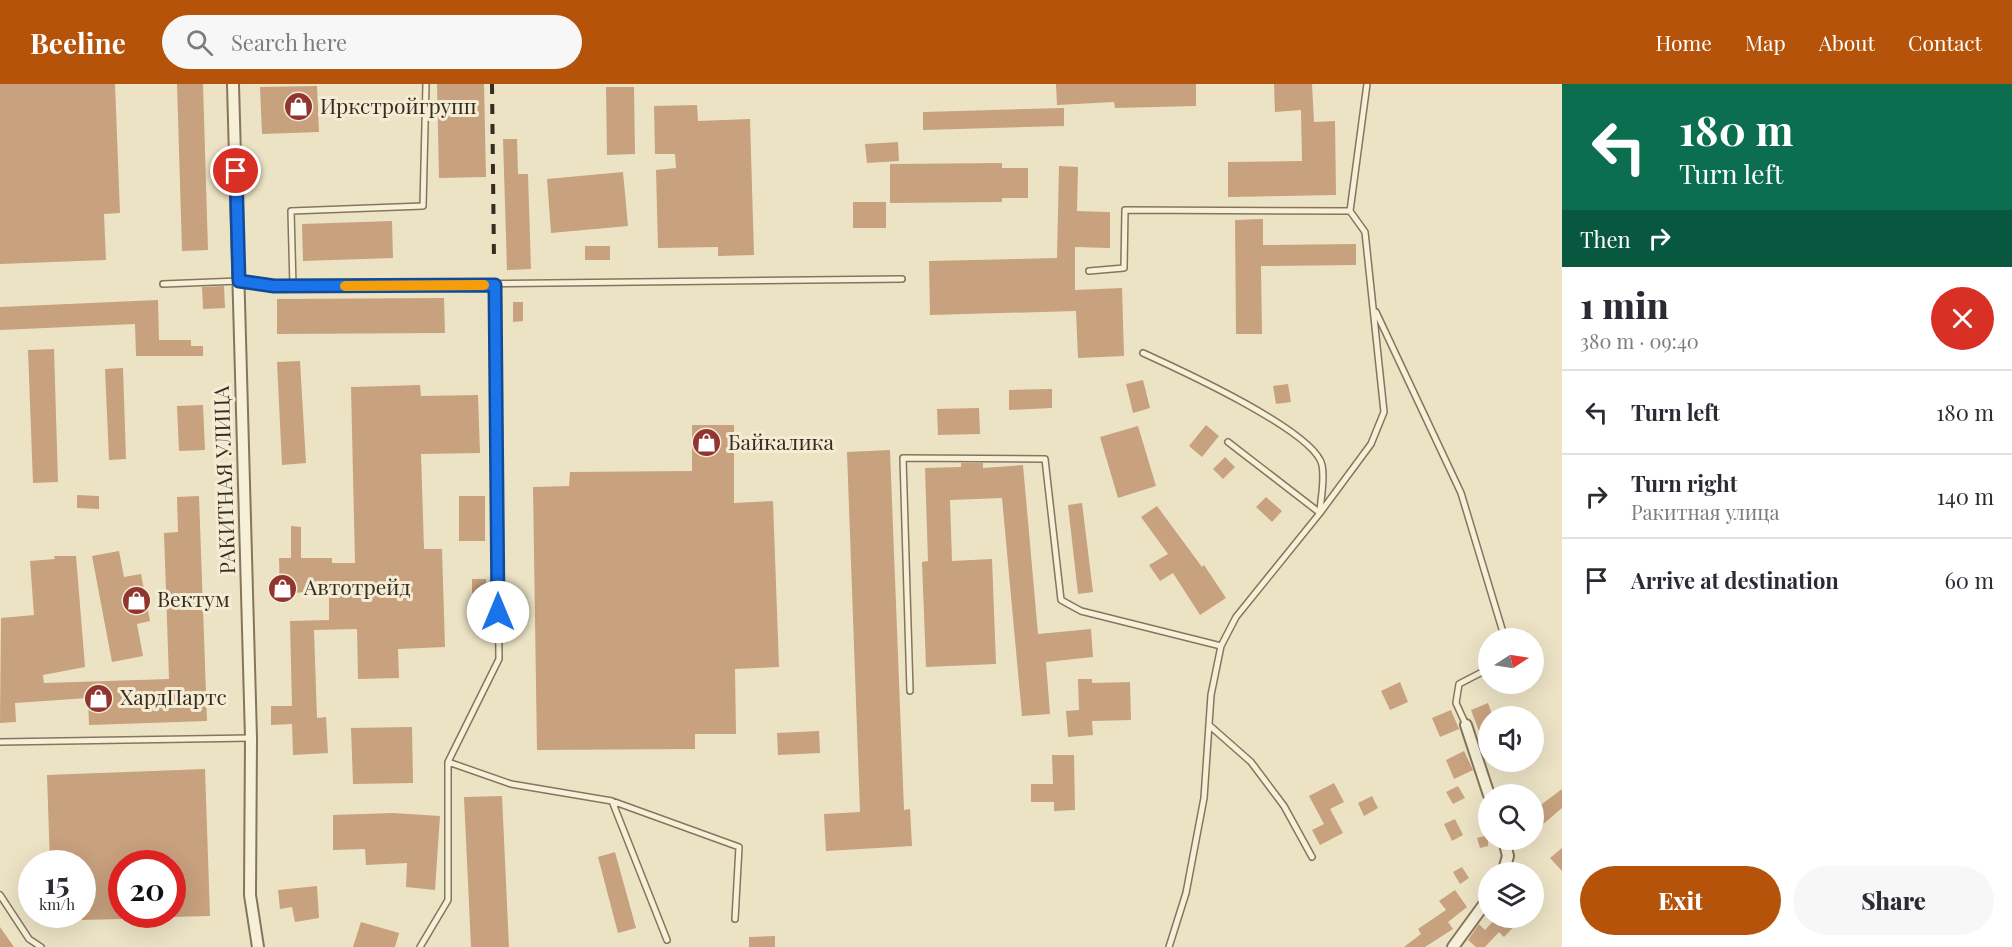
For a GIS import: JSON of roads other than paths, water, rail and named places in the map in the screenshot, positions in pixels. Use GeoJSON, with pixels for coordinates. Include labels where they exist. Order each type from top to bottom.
{"type":"FeatureCollection","features":[{"type":"Feature","properties":{"kind":"street","name":"РАКИТНАЯ УЛИЦА"},"geometry":{"type":"LineString","coordinates":[[233,84],[251,738],[250,895],[258,947]]}},
{"type":"Feature","properties":{"kind":"street"},"geometry":{"type":"LineString","coordinates":[[1466,725],[1486,784]]}},
{"type":"Feature","properties":{"kind":"street"},"geometry":{"type":"LineString","coordinates":[[1453,947],[1478,913]]}},
{"type":"Feature","properties":{"kind":"lane"},"geometry":{"type":"LineString","coordinates":[[292,286],[291,211],[423,206],[426,84]]}},
{"type":"Feature","properties":{"kind":"lane"},"geometry":{"type":"LineString","coordinates":[[1169,947],[1186,894],[1204,798],[1211,695],[1221,646],[1236,617],[1320,513],[1371,444],[1384,412],[1365,232],[1350,212],[1367,84]]}},
{"type":"Feature","properties":{"kind":"lane"},"geometry":{"type":"LineString","coordinates":[[1089,270],[1124,268],[1125,210],[1350,212]]}},
{"type":"Feature","properties":{"kind":"lane"},"geometry":{"type":"LineString","coordinates":[[163,284],[239,281],[292,286],[495,285],[776,279],[902,279]]}},
{"type":"Feature","properties":{"kind":"lane"},"geometry":{"type":"LineString","coordinates":[[420,947],[447,900],[448,762],[499,659],[495,285]]}},
{"type":"Feature","properties":{"kind":"lane"},"geometry":{"type":"LineString","coordinates":[[1373,307],[1461,493],[1502,628]]}},
{"type":"Feature","properties":{"kind":"lane"},"geometry":{"type":"LineString","coordinates":[[1143,353],[1269,417],[1312,449],[1322,464],[1320,513]]}},
{"type":"Feature","properties":{"kind":"lane"},"geometry":{"type":"LineString","coordinates":[[1228,442],[1320,513]]}},
{"type":"Feature","properties":{"kind":"lane"},"geometry":{"type":"LineString","coordinates":[[910,691],[903,458],[1045,459],[1061,600],[1080,611],[1221,646]]}},
{"type":"Feature","properties":{"kind":"lane"},"geometry":{"type":"LineString","coordinates":[[1466,725],[1456,704],[1459,684],[1478,674]]}},
{"type":"Feature","properties":{"kind":"lane"},"geometry":{"type":"LineString","coordinates":[[1209,725],[1251,762],[1284,806],[1312,857]]}},
{"type":"Feature","properties":{"kind":"lane"},"geometry":{"type":"LineString","coordinates":[[0,742],[251,738]]}},
{"type":"Feature","properties":{"kind":"lane"},"geometry":{"type":"LineString","coordinates":[[448,762],[511,784],[612,801],[739,847],[735,919]]}},
{"type":"Feature","properties":{"kind":"lane"},"geometry":{"type":"LineString","coordinates":[[612,801],[667,940]]}},
{"type":"Feature","properties":{"kind":"lane"},"geometry":{"type":"LineString","coordinates":[[0,896],[29,939],[41,947]]}},
{"type":"Feature","properties":{"kind":"railway"},"geometry":{"type":"LineString","coordinates":[[492,84],[494,261]]}},
{"type":"Feature","properties":{"kind":"place","name":"Иркстройгрупп"},"geometry":{"type":"Point","coordinates":[299,107]}},
{"type":"Feature","properties":{"kind":"place","name":"Байкалика"},"geometry":{"type":"Point","coordinates":[707,443]}},
{"type":"Feature","properties":{"kind":"place","name":"Автотрейд"},"geometry":{"type":"Point","coordinates":[283,588]}},
{"type":"Feature","properties":{"kind":"place","name":"Вектум"},"geometry":{"type":"Point","coordinates":[136,600]}},
{"type":"Feature","properties":{"kind":"place","name":"ХардПартс"},"geometry":{"type":"Point","coordinates":[99,698]}}]}
